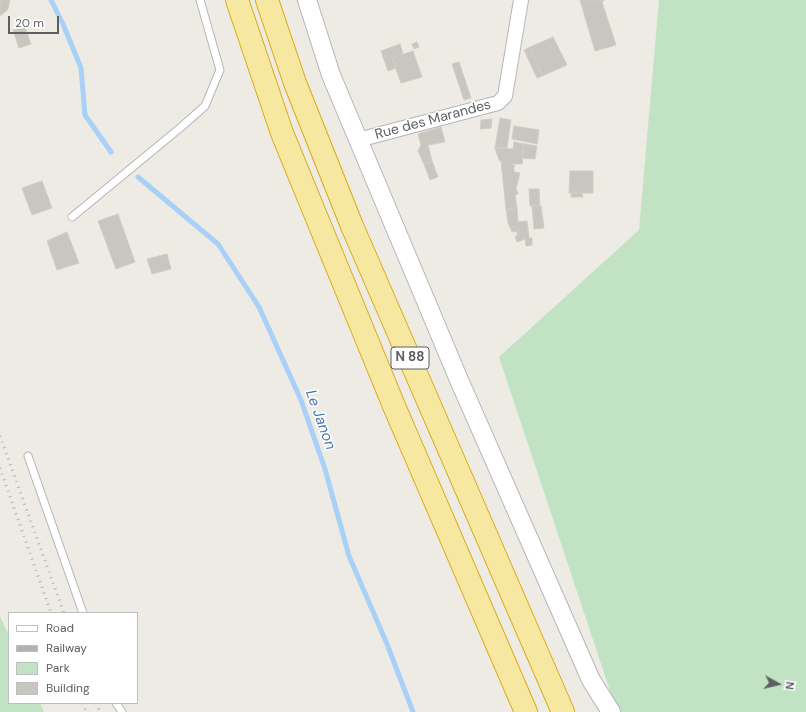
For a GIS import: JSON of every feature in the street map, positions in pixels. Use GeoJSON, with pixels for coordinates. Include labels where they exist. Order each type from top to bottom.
{"type":"FeatureCollection","features":[{"type":"Feature","properties":{"kind":"highway","name":"N 88"},"geometry":{"type":"LineString","coordinates":[[237,0],[282,133],[394,406],[526,712]]}},
{"type":"Feature","properties":{"kind":"highway","name":"N 88"},"geometry":{"type":"LineString","coordinates":[[267,0],[295,83],[352,226],[563,712]]}},
{"type":"Feature","properties":{"kind":"street"},"geometry":{"type":"LineString","coordinates":[[307,0],[331,75],[460,380],[591,680],[611,712]]}},
{"type":"Feature","properties":{"kind":"street","name":"Rue des Marandes"},"geometry":{"type":"LineString","coordinates":[[358,140],[498,102],[502,99],[505,96],[521,0]]}},
{"type":"Feature","properties":{"kind":"lane"},"geometry":{"type":"LineString","coordinates":[[72,217],[205,106],[220,70],[200,0]]}},
{"type":"Feature","properties":{"kind":"lane"},"geometry":{"type":"LineString","coordinates":[[28,456],[83,612]]}},
{"type":"Feature","properties":{"kind":"green space"},"geometry":{"type":"Polygon","coordinates":[[[659,0],[806,0],[806,712],[617,712],[499,357],[639,230],[659,0]]]}},
{"type":"Feature","properties":{"kind":"green space"},"geometry":{"type":"Polygon","coordinates":[[[0,616],[8,634],[8,704],[40,704],[44,712],[0,712],[0,616]]]}},
{"type":"Feature","properties":{"kind":"building"},"geometry":{"type":"Polygon","coordinates":[[[0,0],[10,0],[8,9],[0,16],[0,0]]]}},
{"type":"Feature","properties":{"kind":"building"},"geometry":{"type":"Polygon","coordinates":[[[580,0],[604,0],[602,2],[616,45],[595,51],[580,0]]]}},
{"type":"Feature","properties":{"kind":"building"},"geometry":{"type":"Polygon","coordinates":[[[25,27],[31,44],[19,48],[13,30],[25,27]]]}},
{"type":"Feature","properties":{"kind":"building"},"geometry":{"type":"Polygon","coordinates":[[[553,37],[567,65],[542,76],[530,47],[553,37]]]}},
{"type":"Feature","properties":{"kind":"building"},"geometry":{"type":"Polygon","coordinates":[[[417,42],[419,47],[414,49],[412,44],[417,42]]]}},
{"type":"Feature","properties":{"kind":"building"},"geometry":{"type":"Polygon","coordinates":[[[400,44],[403,54],[392,58],[396,68],[388,71],[381,51],[400,44]]]}},
{"type":"Feature","properties":{"kind":"building"},"geometry":{"type":"Polygon","coordinates":[[[530,47],[542,76],[537,78],[524,50],[530,47]]]}},
{"type":"Feature","properties":{"kind":"building"},"geometry":{"type":"Polygon","coordinates":[[[413,51],[422,77],[401,83],[392,58],[413,51]]]}},
{"type":"Feature","properties":{"kind":"building"},"geometry":{"type":"Polygon","coordinates":[[[459,62],[471,98],[464,100],[452,64],[459,62]]]}},
{"type":"Feature","properties":{"kind":"building"},"geometry":{"type":"Polygon","coordinates":[[[500,118],[511,120],[507,148],[495,148],[500,118]]]}},
{"type":"Feature","properties":{"kind":"building"},"geometry":{"type":"Polygon","coordinates":[[[492,119],[491,128],[480,129],[481,120],[492,119]]]}},
{"type":"Feature","properties":{"kind":"building"},"geometry":{"type":"Polygon","coordinates":[[[514,126],[539,130],[537,144],[512,139],[514,126]]]}},
{"type":"Feature","properties":{"kind":"building"},"geometry":{"type":"Polygon","coordinates":[[[441,127],[445,142],[428,145],[432,161],[424,164],[418,151],[421,145],[418,134],[441,127]]]}},
{"type":"Feature","properties":{"kind":"building"},"geometry":{"type":"Polygon","coordinates":[[[514,142],[524,144],[522,164],[512,164],[514,165],[514,172],[520,173],[516,188],[518,194],[515,195],[517,208],[506,209],[501,161],[499,160],[495,148],[513,149],[514,142]]]}},
{"type":"Feature","properties":{"kind":"building"},"geometry":{"type":"Polygon","coordinates":[[[524,144],[537,146],[535,159],[522,158],[524,144]]]}},
{"type":"Feature","properties":{"kind":"building"},"geometry":{"type":"Polygon","coordinates":[[[432,161],[438,177],[430,180],[424,164],[432,161]]]}},
{"type":"Feature","properties":{"kind":"building"},"geometry":{"type":"Polygon","coordinates":[[[570,171],[593,171],[593,193],[569,193],[570,171]]]}},
{"type":"Feature","properties":{"kind":"building"},"geometry":{"type":"Polygon","coordinates":[[[42,181],[52,208],[32,215],[22,188],[42,181]]]}},
{"type":"Feature","properties":{"kind":"building"},"geometry":{"type":"Polygon","coordinates":[[[529,189],[539,189],[540,206],[530,206],[529,189]]]}},
{"type":"Feature","properties":{"kind":"building"},"geometry":{"type":"Polygon","coordinates":[[[571,193],[582,193],[583,197],[571,197],[571,193]]]}},
{"type":"Feature","properties":{"kind":"building"},"geometry":{"type":"Polygon","coordinates":[[[532,206],[541,206],[544,228],[534,229],[532,206]]]}},
{"type":"Feature","properties":{"kind":"building"},"geometry":{"type":"Polygon","coordinates":[[[517,208],[518,222],[527,221],[529,238],[532,238],[532,245],[526,246],[525,239],[517,242],[515,236],[517,236],[519,227],[510,227],[508,223],[506,209],[517,208]]]}},
{"type":"Feature","properties":{"kind":"building"},"geometry":{"type":"Polygon","coordinates":[[[118,214],[135,262],[116,269],[98,221],[118,214]]]}},
{"type":"Feature","properties":{"kind":"building"},"geometry":{"type":"Polygon","coordinates":[[[510,227],[519,227],[519,231],[512,232],[510,227]]]}},
{"type":"Feature","properties":{"kind":"building"},"geometry":{"type":"Polygon","coordinates":[[[67,232],[79,263],[57,270],[47,241],[67,232]]]}},
{"type":"Feature","properties":{"kind":"building"},"geometry":{"type":"Polygon","coordinates":[[[167,254],[171,269],[152,274],[147,259],[167,254]]]}},
{"type":"Feature","properties":{"kind":"waterway","name":"Le Janon"},"geometry":{"type":"LineString","coordinates":[[51,0],[63,24],[81,68],[85,115],[111,152]]}},
{"type":"Feature","properties":{"kind":"waterway","name":"Le Janon"},"geometry":{"type":"LineString","coordinates":[[138,177],[218,244],[259,307],[301,400],[325,469],[349,556],[387,644],[413,712]]}},
{"type":"Feature","properties":{"kind":"railway"},"geometry":{"type":"LineString","coordinates":[[0,436],[64,612]]}},
{"type":"Feature","properties":{"kind":"railway"},"geometry":{"type":"LineString","coordinates":[[0,468],[51,612]]}},
{"type":"Feature","properties":{"kind":"railway"},"geometry":{"type":"LineString","coordinates":[[83,704],[86,712]]}},
{"type":"Feature","properties":{"kind":"railway"},"geometry":{"type":"LineString","coordinates":[[96,704],[100,712]]}}]}
